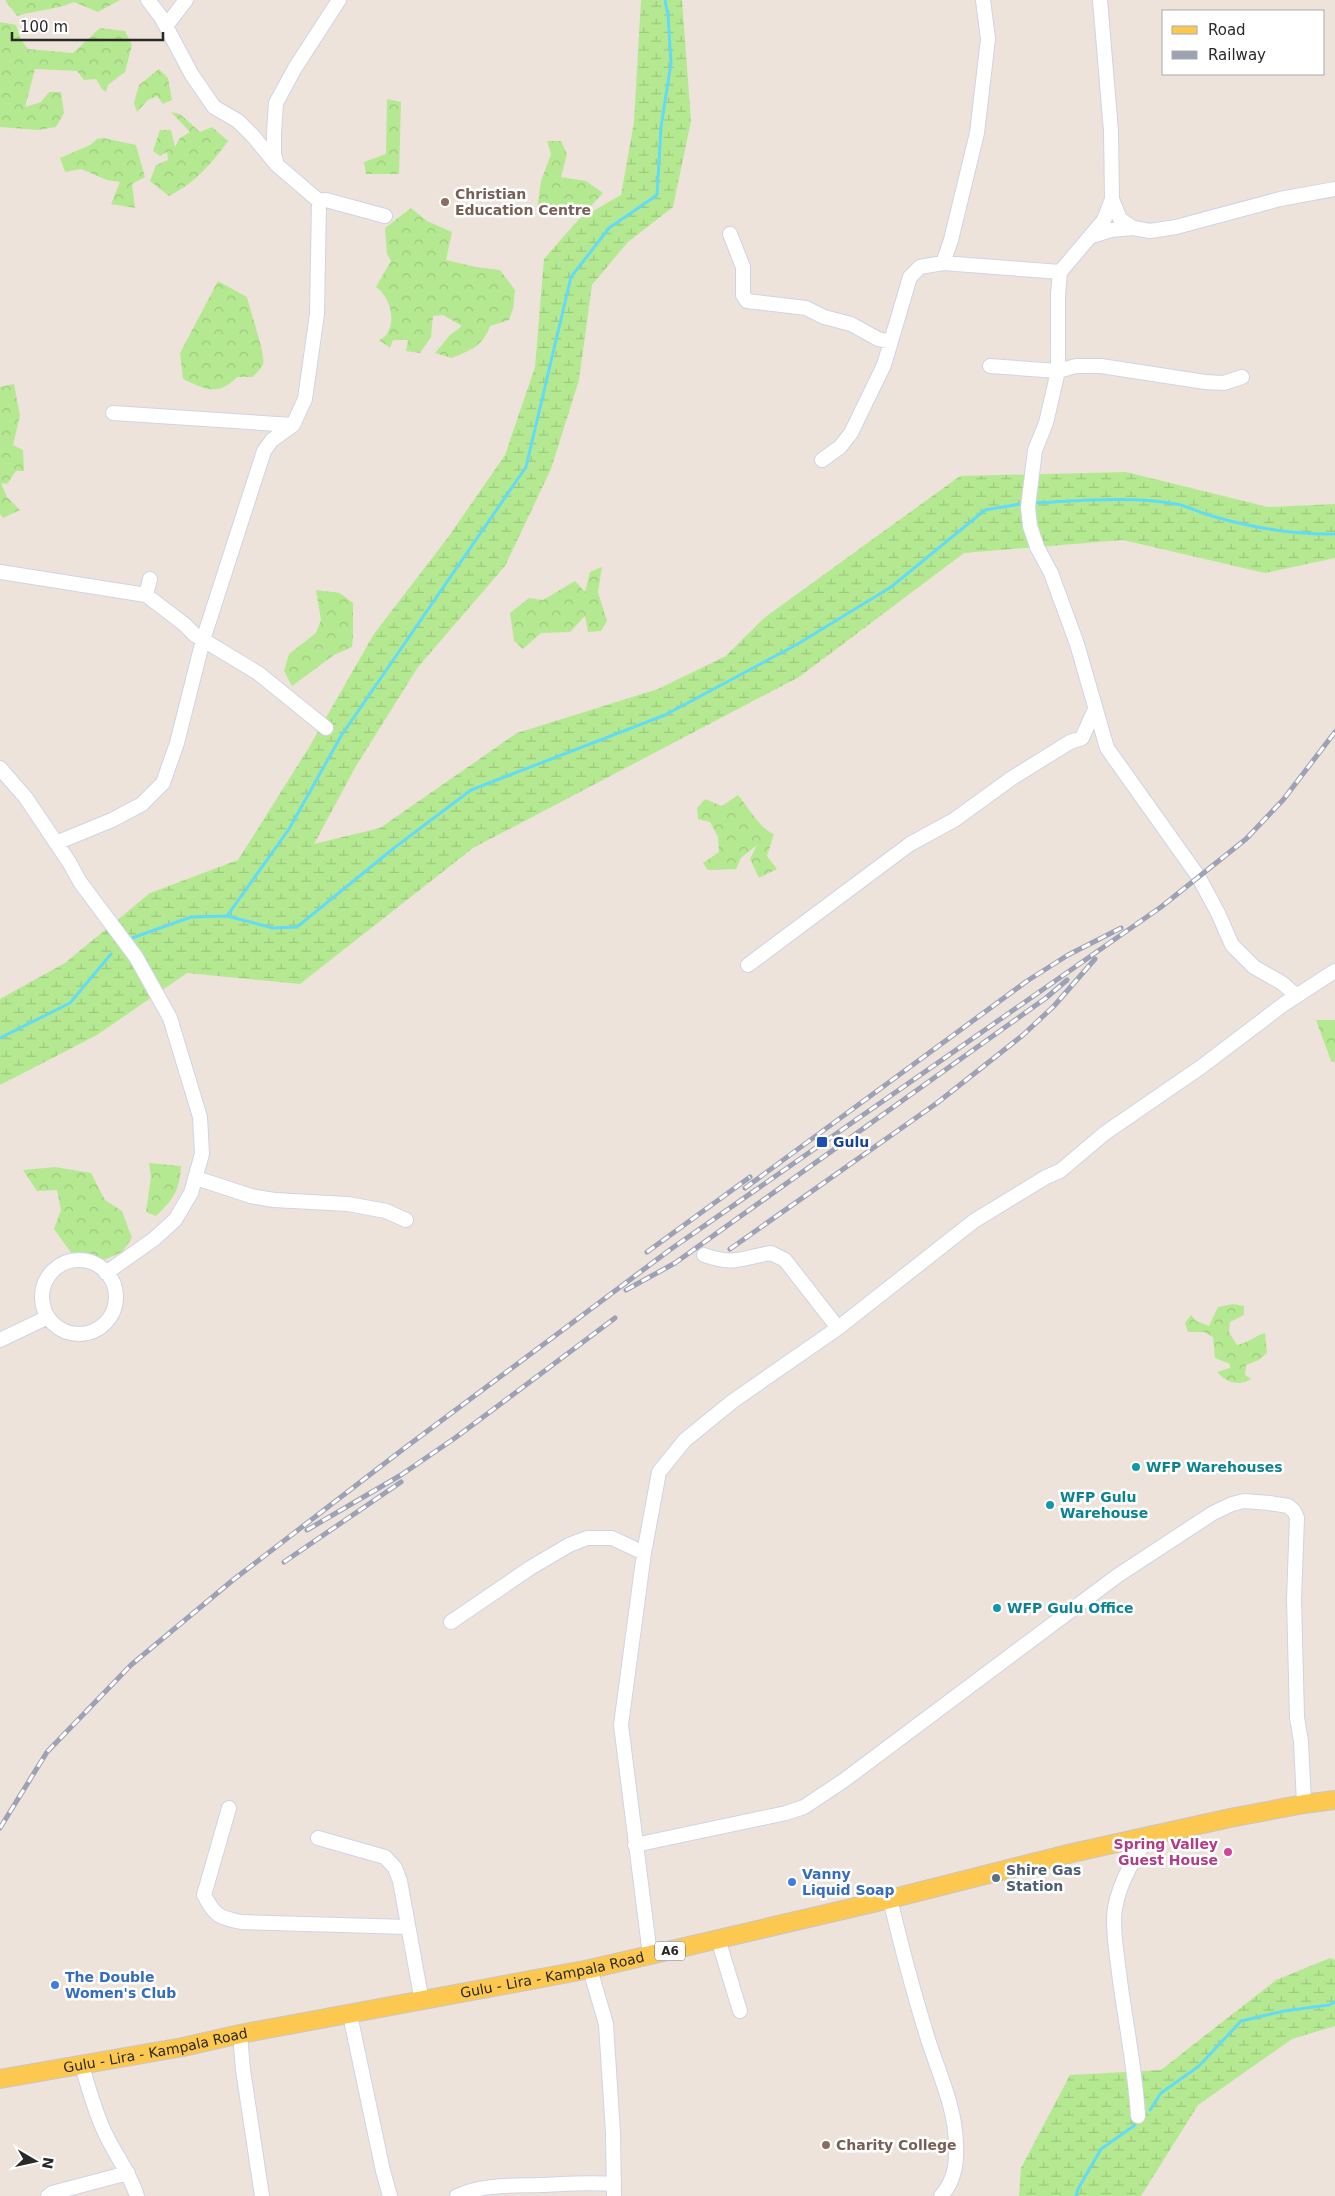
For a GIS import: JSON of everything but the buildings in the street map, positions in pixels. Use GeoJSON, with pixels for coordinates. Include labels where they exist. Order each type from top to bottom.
{"type":"FeatureCollection","features":[{"type":"Feature","properties":{"kind":"main road","name":"Gulu - Lira - Kampala Road"},"geometry":{"type":"LineString","coordinates":[[0,2079],[81,2063],[183,2047],[240,2034],[422,2002],[590,1969],[890,1899],[1072,1853],[1304,1804],[1335,1800]]}},
{"type":"Feature","properties":{"kind":"street"},"geometry":{"type":"LineString","coordinates":[[148,0],[166,26],[192,74],[214,107],[238,121],[277,165],[319,201],[335,202],[385,216]]}},
{"type":"Feature","properties":{"kind":"street"},"geometry":{"type":"LineString","coordinates":[[166,26],[186,0]]}},
{"type":"Feature","properties":{"kind":"street"},"geometry":{"type":"LineString","coordinates":[[277,165],[274,154],[274,111],[276,104],[295,68],[339,0]]}},
{"type":"Feature","properties":{"kind":"street"},"geometry":{"type":"LineString","coordinates":[[943,263],[951,240],[977,133],[988,39],[983,0]]}},
{"type":"Feature","properties":{"kind":"street"},"geometry":{"type":"LineString","coordinates":[[1100,0],[1111,131],[1112,199],[1120,219],[1132,228]]}},
{"type":"Feature","properties":{"kind":"street"},"geometry":{"type":"LineString","coordinates":[[1090,236],[1110,230],[1132,228],[1150,231],[1176,227],[1280,199],[1335,189]]}},
{"type":"Feature","properties":{"kind":"street"},"geometry":{"type":"LineString","coordinates":[[1112,199],[1104,220],[1060,272],[1058,296],[1058,371],[1046,423],[1035,450],[1028,507],[1030,526],[1037,547],[1051,573],[1078,644],[1107,748],[1198,876],[1218,913],[1232,945],[1254,966],[1282,983],[1297,996]]}},
{"type":"Feature","properties":{"kind":"street"},"geometry":{"type":"LineString","coordinates":[[56,843],[112,820],[142,804],[163,783],[177,743],[203,640],[264,451],[272,440],[292,425],[305,399],[317,314],[319,201]]}},
{"type":"Feature","properties":{"kind":"street"},"geometry":{"type":"LineString","coordinates":[[730,234],[744,267],[743,295],[747,301],[806,308],[824,317],[852,324],[878,339],[891,342]]}},
{"type":"Feature","properties":{"kind":"street"},"geometry":{"type":"LineString","coordinates":[[822,460],[840,447],[851,433],[884,365],[910,277],[920,267],[943,263],[1060,272]]}},
{"type":"Feature","properties":{"kind":"street"},"geometry":{"type":"LineString","coordinates":[[990,366],[1058,371],[1076,366],[1101,366],[1205,382],[1224,383],[1242,377]]}},
{"type":"Feature","properties":{"kind":"street"},"geometry":{"type":"LineString","coordinates":[[113,413],[292,425]]}},
{"type":"Feature","properties":{"kind":"street"},"geometry":{"type":"LineString","coordinates":[[0,572],[146,595],[203,640],[258,674],[326,728]]}},
{"type":"Feature","properties":{"kind":"street"},"geometry":{"type":"LineString","coordinates":[[146,595],[150,579]]}},
{"type":"Feature","properties":{"kind":"street"},"geometry":{"type":"LineString","coordinates":[[1082,738],[1095,709]]}},
{"type":"Feature","properties":{"kind":"street"},"geometry":{"type":"LineString","coordinates":[[748,965],[910,844],[954,820],[1012,778],[1070,742],[1082,738],[1107,748]]}},
{"type":"Feature","properties":{"kind":"street"},"geometry":{"type":"LineString","coordinates":[[0,768],[26,798],[80,882],[136,957],[170,1018],[200,1117],[202,1154],[191,1193],[174,1220],[154,1240],[106,1273]]}},
{"type":"Feature","properties":{"kind":"street"},"geometry":{"type":"LineString","coordinates":[[650,1955],[621,1725],[644,1553],[659,1472],[685,1440],[733,1401],[838,1328],[974,1221],[1046,1177],[1060,1171],[1105,1133],[1335,971]]}},
{"type":"Feature","properties":{"kind":"street"},"geometry":{"type":"LineString","coordinates":[[196,1178],[251,1196],[274,1200],[348,1204],[386,1211],[406,1220]]}},
{"type":"Feature","properties":{"kind":"street"},"geometry":{"type":"LineString","coordinates":[[704,1255],[719,1260],[738,1262],[771,1253],[785,1260],[838,1328]]}},
{"type":"Feature","properties":{"kind":"street"},"geometry":{"type":"LineString","coordinates":[[82,1260],[100,1266],[106,1273],[113,1281],[116,1301],[109,1319],[94,1331],[75,1334],[57,1328],[44,1313],[41,1293],[48,1275],[63,1263],[82,1260]]}},
{"type":"Feature","properties":{"kind":"street"},"geometry":{"type":"LineString","coordinates":[[0,1340],[48,1317]]}},
{"type":"Feature","properties":{"kind":"street"},"geometry":{"type":"LineString","coordinates":[[635,1845],[786,1813],[804,1806],[843,1781],[1117,1576],[1213,1513],[1232,1504],[1244,1501],[1269,1502],[1288,1506],[1294,1511],[1297,1518],[1294,1599],[1298,1718],[1304,1804]]}},
{"type":"Feature","properties":{"kind":"street"},"geometry":{"type":"LineString","coordinates":[[451,1622],[530,1568],[569,1545],[588,1538],[612,1538],[644,1553]]}},
{"type":"Feature","properties":{"kind":"street"},"geometry":{"type":"LineString","coordinates":[[229,1808],[204,1894],[211,1908],[221,1917],[241,1922],[408,1926]]}},
{"type":"Feature","properties":{"kind":"street"},"geometry":{"type":"LineString","coordinates":[[1138,2116],[1136,2085],[1117,1952],[1115,1910],[1122,1884],[1135,1857],[1149,1836]]}},
{"type":"Feature","properties":{"kind":"street"},"geometry":{"type":"LineString","coordinates":[[318,1838],[386,1857],[395,1868],[400,1881],[422,2002]]}},
{"type":"Feature","properties":{"kind":"street"},"geometry":{"type":"LineString","coordinates":[[890,1899],[927,2036],[954,2120],[956,2162],[948,2188],[941,2196]]}},
{"type":"Feature","properties":{"kind":"street"},"geometry":{"type":"LineString","coordinates":[[718,1940],[740,2011]]}},
{"type":"Feature","properties":{"kind":"street"},"geometry":{"type":"LineString","coordinates":[[456,2196],[506,2184],[539,2185],[580,2182],[614,2190],[613,2133],[606,2024],[590,1969]]}},
{"type":"Feature","properties":{"kind":"street"},"geometry":{"type":"LineString","coordinates":[[350,2015],[390,2196]]}},
{"type":"Feature","properties":{"kind":"street"},"geometry":{"type":"LineString","coordinates":[[240,2034],[243,2070],[262,2196]]}},
{"type":"Feature","properties":{"kind":"street"},"geometry":{"type":"LineString","coordinates":[[81,2063],[103,2129],[128,2173],[137,2196]]}},
{"type":"Feature","properties":{"kind":"street"},"geometry":{"type":"LineString","coordinates":[[48,2196],[52,2193],[128,2173]]}},
{"type":"Feature","properties":{"kind":"green space"},"geometry":{"type":"Polygon","coordinates":[[[5,0],[120,0],[98,12],[74,2],[60,7],[17,16],[5,0]]]}},
{"type":"Feature","properties":{"kind":"green space"},"geometry":{"type":"Polygon","coordinates":[[[641,0],[682,0],[691,121],[673,207],[628,242],[592,285],[579,380],[551,469],[505,566],[418,667],[356,766],[314,844],[380,828],[517,733],[658,689],[726,656],[764,618],[960,476],[1126,472],[1268,507],[1335,504],[1335,558],[1265,573],[1123,540],[964,553],[799,677],[473,848],[300,984],[187,973],[97,1035],[0,1085],[0,999],[65,963],[150,893],[238,860],[308,749],[374,634],[449,536],[505,455],[535,367],[544,259],[579,219],[621,195],[634,122],[641,0]]]}},
{"type":"Feature","properties":{"kind":"green space"},"geometry":{"type":"Polygon","coordinates":[[[0,22],[16,25],[21,40],[28,49],[73,53],[100,28],[125,31],[132,45],[125,72],[108,85],[106,92],[96,79],[84,80],[77,71],[35,69],[25,107],[41,102],[49,92],[61,92],[64,113],[56,127],[38,130],[0,127],[0,22]]]}},
{"type":"Feature","properties":{"kind":"green space"},"geometry":{"type":"Polygon","coordinates":[[[159,69],[168,78],[172,100],[163,104],[157,96],[148,100],[137,112],[134,103],[139,85],[159,69]]]}},
{"type":"Feature","properties":{"kind":"green space"},"geometry":{"type":"Polygon","coordinates":[[[387,99],[401,102],[399,174],[366,174],[364,162],[386,154],[387,99]]]}},
{"type":"Feature","properties":{"kind":"green space"},"geometry":{"type":"Polygon","coordinates":[[[171,112],[180,114],[200,132],[212,127],[228,141],[202,172],[187,185],[169,196],[150,181],[156,165],[168,160],[167,152],[160,156],[153,151],[160,130],[171,130],[175,147],[180,138],[190,132],[171,112]]]}},
{"type":"Feature","properties":{"kind":"green space"},"geometry":{"type":"Polygon","coordinates":[[[103,138],[136,145],[145,177],[132,184],[135,208],[111,204],[120,182],[107,180],[81,169],[65,172],[60,158],[90,145],[97,139],[103,138]]]}},
{"type":"Feature","properties":{"kind":"green space"},"geometry":{"type":"Polygon","coordinates":[[[547,141],[561,141],[567,154],[561,177],[586,181],[603,193],[590,207],[557,213],[537,210],[541,181],[551,154],[547,141]]]}},
{"type":"Feature","properties":{"kind":"green space"},"geometry":{"type":"Polygon","coordinates":[[[411,208],[427,221],[452,232],[446,260],[500,270],[515,290],[513,309],[509,320],[490,326],[480,343],[464,353],[451,358],[435,353],[450,335],[462,326],[443,315],[433,316],[431,337],[420,353],[406,351],[408,340],[393,340],[390,348],[379,340],[387,333],[391,320],[388,302],[376,287],[391,261],[387,254],[385,228],[411,208]]]}},
{"type":"Feature","properties":{"kind":"green space"},"geometry":{"type":"Polygon","coordinates":[[[218,281],[247,297],[263,359],[262,366],[253,377],[237,377],[224,387],[211,389],[198,386],[183,379],[180,353],[218,281]]]}},
{"type":"Feature","properties":{"kind":"green space"},"geometry":{"type":"Polygon","coordinates":[[[14,384],[20,416],[13,445],[23,450],[24,471],[16,471],[7,484],[1,483],[7,497],[20,510],[3,518],[0,514],[0,387],[14,384]]]}},
{"type":"Feature","properties":{"kind":"green space"},"geometry":{"type":"Polygon","coordinates":[[[602,567],[598,592],[607,621],[601,631],[588,632],[585,616],[570,632],[541,633],[523,649],[514,641],[510,613],[529,598],[543,600],[575,581],[585,592],[590,572],[602,567]]]}},
{"type":"Feature","properties":{"kind":"green space"},"geometry":{"type":"Polygon","coordinates":[[[316,590],[340,593],[353,603],[352,647],[334,655],[292,686],[284,671],[289,654],[316,633],[321,620],[316,590]]]}},
{"type":"Feature","properties":{"kind":"green space"},"geometry":{"type":"Polygon","coordinates":[[[738,795],[759,823],[774,834],[767,856],[777,869],[759,878],[750,859],[757,845],[741,858],[736,869],[708,870],[703,863],[719,852],[718,837],[710,822],[698,819],[697,808],[705,799],[722,806],[738,795]]]}},
{"type":"Feature","properties":{"kind":"green space"},"geometry":{"type":"Polygon","coordinates":[[[1316,1020],[1335,1020],[1335,1062],[1331,1061],[1316,1020]]]}},
{"type":"Feature","properties":{"kind":"green space"},"geometry":{"type":"Polygon","coordinates":[[[149,1163],[181,1166],[179,1182],[174,1194],[167,1205],[156,1216],[146,1212],[151,1177],[149,1163]]]}},
{"type":"Feature","properties":{"kind":"green space"},"geometry":{"type":"Polygon","coordinates":[[[55,1167],[91,1173],[105,1200],[122,1211],[132,1238],[122,1252],[83,1269],[54,1229],[61,1210],[57,1190],[37,1191],[23,1170],[55,1167]]]}},
{"type":"Feature","properties":{"kind":"green space"},"geometry":{"type":"Polygon","coordinates":[[[1233,1304],[1244,1306],[1244,1315],[1230,1322],[1229,1332],[1237,1345],[1265,1333],[1267,1353],[1259,1360],[1246,1365],[1245,1375],[1251,1379],[1242,1383],[1229,1381],[1217,1372],[1230,1368],[1230,1364],[1215,1358],[1213,1337],[1204,1332],[1188,1332],[1185,1323],[1191,1315],[1196,1321],[1209,1326],[1218,1307],[1233,1304]]]}},
{"type":"Feature","properties":{"kind":"green space"},"geometry":{"type":"Polygon","coordinates":[[[1330,1958],[1335,1960],[1335,2026],[1292,2039],[1198,2105],[1141,2196],[1019,2196],[1021,2168],[1070,2075],[1161,2070],[1276,1980],[1330,1958]]]}},
{"type":"Feature","properties":{"kind":"waterway"},"geometry":{"type":"LineString","coordinates":[[227,916],[289,829],[341,736],[526,467],[571,277],[609,228],[657,195],[661,127],[671,63],[668,15],[665,0]]}},
{"type":"Feature","properties":{"kind":"waterway"},"geometry":{"type":"LineString","coordinates":[[1032,503],[1140,500],[1180,505],[1208,515],[1258,527],[1288,532],[1335,534]]}},
{"type":"Feature","properties":{"kind":"waterway"},"geometry":{"type":"LineString","coordinates":[[132,938],[191,917],[227,916],[273,928],[297,927],[394,848],[471,790],[665,715],[796,645],[891,587],[985,510],[1026,503]]}},
{"type":"Feature","properties":{"kind":"waterway"},"geometry":{"type":"LineString","coordinates":[[0,1038],[70,1003],[111,954]]}},
{"type":"Feature","properties":{"kind":"waterway"},"geometry":{"type":"LineString","coordinates":[[1150,2110],[1161,2093],[1199,2066],[1241,2021],[1284,2011],[1329,2005],[1335,2002]]}},
{"type":"Feature","properties":{"kind":"waterway"},"geometry":{"type":"LineString","coordinates":[[1076,2196],[1078,2189],[1101,2149],[1135,2125]]}},
{"type":"Feature","properties":{"kind":"railway"},"geometry":{"type":"LineString","coordinates":[[0,1828],[47,1752],[131,1665],[233,1580],[402,1450],[671,1249],[1161,907],[1246,839],[1283,800],[1335,732]]}},
{"type":"Feature","properties":{"kind":"railway"},"geometry":{"type":"LineString","coordinates":[[745,1188],[1027,981],[1068,955],[1121,928]]}},
{"type":"Feature","properties":{"kind":"railway"},"geometry":{"type":"LineString","coordinates":[[730,1249],[937,1103],[1023,1035],[1054,1006],[1095,959]]}},
{"type":"Feature","properties":{"kind":"railway"},"geometry":{"type":"LineString","coordinates":[[626,1290],[675,1263],[1046,998],[1067,980]]}},
{"type":"Feature","properties":{"kind":"railway"},"geometry":{"type":"LineString","coordinates":[[647,1252],[750,1177]]}},
{"type":"Feature","properties":{"kind":"railway"},"geometry":{"type":"LineString","coordinates":[[307,1530],[401,1475],[455,1438],[615,1318]]}},
{"type":"Feature","properties":{"kind":"railway"},"geometry":{"type":"LineString","coordinates":[[284,1562],[401,1482]]}},
{"type":"Feature","properties":{"kind":"place","name":"Christian Education Centre"},"geometry":{"type":"Point","coordinates":[445,202]}},
{"type":"Feature","properties":{"kind":"place","name":"Gulu"},"geometry":{"type":"Point","coordinates":[822,1142]}},
{"type":"Feature","properties":{"kind":"place","name":"WFP Warehouses"},"geometry":{"type":"Point","coordinates":[1136,1467]}},
{"type":"Feature","properties":{"kind":"place","name":"WFP Gulu Warehouse"},"geometry":{"type":"Point","coordinates":[1050,1505]}},
{"type":"Feature","properties":{"kind":"place","name":"WFP Gulu Office"},"geometry":{"type":"Point","coordinates":[997,1608]}},
{"type":"Feature","properties":{"kind":"place","name":"Spring Valley Guest House"},"geometry":{"type":"Point","coordinates":[1228,1852]}},
{"type":"Feature","properties":{"kind":"place","name":"Shire Gas Station"},"geometry":{"type":"Point","coordinates":[996,1878]}},
{"type":"Feature","properties":{"kind":"place","name":"Vanny Liquid Soap"},"geometry":{"type":"Point","coordinates":[792,1882]}},
{"type":"Feature","properties":{"kind":"place","name":"The Double Women's Club"},"geometry":{"type":"Point","coordinates":[55,1985]}},
{"type":"Feature","properties":{"kind":"place","name":"Charity College"},"geometry":{"type":"Point","coordinates":[826,2145]}}]}
